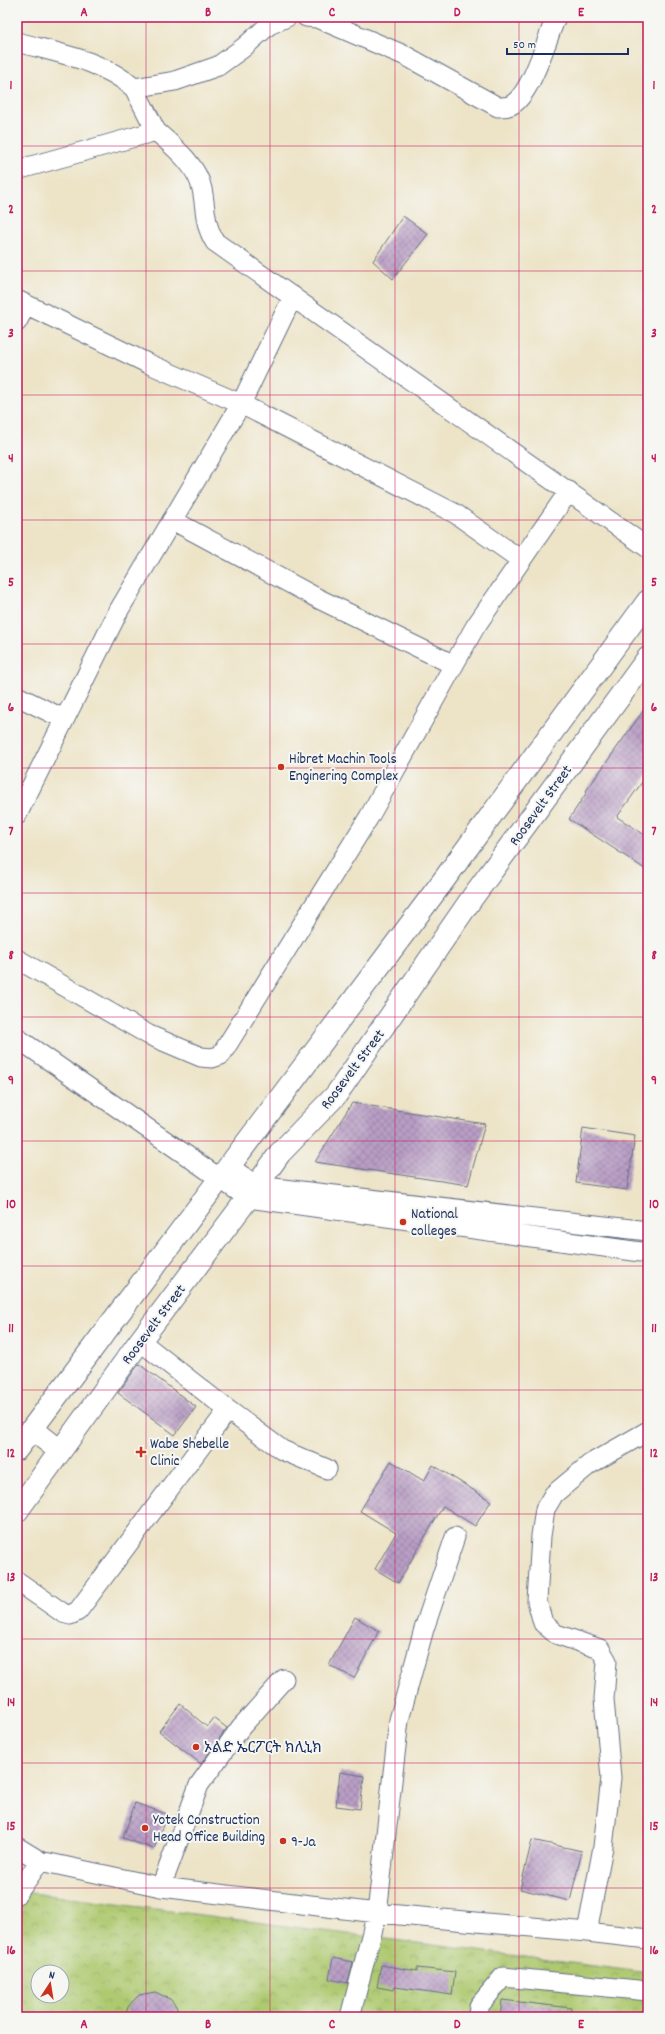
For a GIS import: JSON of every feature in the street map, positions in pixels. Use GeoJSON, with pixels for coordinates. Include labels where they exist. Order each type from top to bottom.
{"type":"FeatureCollection","features":[{"type":"Feature","properties":{"kind":"main road"},"geometry":{"type":"LineString","coordinates":[[17,1449],[446,877],[648,601]]}},
{"type":"Feature","properties":{"kind":"main road","name":"Roosevelt Street"},"geometry":{"type":"LineString","coordinates":[[17,1510],[140,1341],[253,1192],[280,1153],[336,1096],[482,886],[648,658]]}},
{"type":"Feature","properties":{"kind":"main road"},"geometry":{"type":"LineString","coordinates":[[32,1429],[60,1451]]}},
{"type":"Feature","properties":{"kind":"street"},"geometry":{"type":"LineString","coordinates":[[134,88],[175,81],[218,66],[243,48],[269,25],[287,17]]}},
{"type":"Feature","properties":{"kind":"street"},"geometry":{"type":"LineString","coordinates":[[306,17],[317,18],[406,56],[498,107],[508,107],[520,98],[529,85],[556,17]]}},
{"type":"Feature","properties":{"kind":"street"},"geometry":{"type":"LineString","coordinates":[[17,42],[105,69],[121,78],[134,88],[156,131],[179,153],[197,176],[202,188],[206,224],[209,233],[215,242],[648,548]]}},
{"type":"Feature","properties":{"kind":"street"},"geometry":{"type":"LineString","coordinates":[[17,170],[156,131]]}},
{"type":"Feature","properties":{"kind":"street"},"geometry":{"type":"LineString","coordinates":[[17,814],[119,610],[241,404],[293,296]]}},
{"type":"Feature","properties":{"kind":"street"},"geometry":{"type":"LineString","coordinates":[[17,322],[21,302],[147,363],[241,404],[456,514],[521,560]]}},
{"type":"Feature","properties":{"kind":"street"},"geometry":{"type":"LineString","coordinates":[[17,959],[149,1035],[201,1057],[212,1058],[221,1055],[369,817],[475,627],[568,491]]}},
{"type":"Feature","properties":{"kind":"street"},"geometry":{"type":"LineString","coordinates":[[172,520],[319,599],[454,665]]}},
{"type":"Feature","properties":{"kind":"street"},"geometry":{"type":"LineString","coordinates":[[17,696],[64,719]]}},
{"type":"Feature","properties":{"kind":"street"},"geometry":{"type":"LineString","coordinates":[[17,1038],[253,1192],[648,1253]]}},
{"type":"Feature","properties":{"kind":"street"},"geometry":{"type":"LineString","coordinates":[[253,1192],[648,1231]]}},
{"type":"Feature","properties":{"kind":"street"},"geometry":{"type":"LineString","coordinates":[[140,1341],[282,1450],[327,1469]]}},
{"type":"Feature","properties":{"kind":"street"},"geometry":{"type":"LineString","coordinates":[[17,1581],[63,1614],[70,1615],[78,1611],[228,1410]]}},
{"type":"Feature","properties":{"kind":"street"},"geometry":{"type":"LineString","coordinates":[[587,1932],[603,1847],[611,1778],[604,1699],[607,1661],[600,1650],[556,1634],[543,1623],[537,1601],[540,1536],[545,1508],[554,1494],[590,1464],[648,1431]]}},
{"type":"Feature","properties":{"kind":"street"},"geometry":{"type":"LineString","coordinates":[[350,2017],[377,1913],[399,1720],[424,1629],[455,1537]]}},
{"type":"Feature","properties":{"kind":"street"},"geometry":{"type":"LineString","coordinates":[[161,1887],[199,1785],[241,1727],[284,1679]]}},
{"type":"Feature","properties":{"kind":"street"},"geometry":{"type":"LineString","coordinates":[[17,1847],[40,1861],[161,1887],[377,1913],[648,1939]]}},
{"type":"Feature","properties":{"kind":"street"},"geometry":{"type":"LineString","coordinates":[[17,1894],[40,1861]]}},
{"type":"Feature","properties":{"kind":"street"},"geometry":{"type":"LineString","coordinates":[[478,2017],[479,2006],[503,1977],[648,1991]]}},
{"type":"Feature","properties":{"kind":"green space"},"geometry":{"type":"Polygon","coordinates":[[[17,1887],[24,1892],[648,1973],[648,2017],[17,2017],[17,1887]]]}},
{"type":"Feature","properties":{"kind":"building"},"geometry":{"type":"Polygon","coordinates":[[[403,216],[428,234],[393,279],[373,261],[403,216]]]}},
{"type":"Feature","properties":{"kind":"building"},"geometry":{"type":"Polygon","coordinates":[[[648,704],[648,774],[617,817],[648,837],[648,871],[569,819],[587,792],[586,791],[648,704]]]}},
{"type":"Feature","properties":{"kind":"building"},"geometry":{"type":"Polygon","coordinates":[[[352,1103],[485,1124],[468,1185],[315,1162],[352,1103]]]}},
{"type":"Feature","properties":{"kind":"building"},"geometry":{"type":"Polygon","coordinates":[[[583,1128],[635,1136],[627,1190],[576,1183],[583,1128]]]}},
{"type":"Feature","properties":{"kind":"building"},"geometry":{"type":"Polygon","coordinates":[[[139,1364],[196,1407],[175,1435],[118,1393],[139,1364]]]}},
{"type":"Feature","properties":{"kind":"building"},"geometry":{"type":"Polygon","coordinates":[[[391,1461],[424,1481],[433,1465],[491,1501],[475,1526],[443,1506],[398,1583],[375,1569],[396,1533],[360,1511],[391,1461]]]}},
{"type":"Feature","properties":{"kind":"building"},"geometry":{"type":"Polygon","coordinates":[[[355,1617],[379,1631],[354,1678],[329,1665],[355,1617]]]}},
{"type":"Feature","properties":{"kind":"building","name":"ኦልድ ኤርፖርት ክሊኒክ"},"geometry":{"type":"Polygon","coordinates":[[[180,1704],[207,1727],[214,1718],[227,1728],[201,1764],[159,1731],[180,1704]]]}},
{"type":"Feature","properties":{"kind":"building"},"geometry":{"type":"Polygon","coordinates":[[[340,1772],[364,1776],[360,1809],[336,1806],[340,1772]]]}},
{"type":"Feature","properties":{"kind":"building"},"geometry":{"type":"Polygon","coordinates":[[[135,1803],[167,1814],[154,1849],[123,1838],[135,1803]]]}},
{"type":"Feature","properties":{"kind":"building"},"geometry":{"type":"Polygon","coordinates":[[[532,1840],[582,1851],[570,1901],[520,1889],[532,1840]]]}},
{"type":"Feature","properties":{"kind":"building"},"geometry":{"type":"Polygon","coordinates":[[[333,1958],[353,1962],[348,1983],[329,1979],[333,1958]]]}},
{"type":"Feature","properties":{"kind":"building"},"geometry":{"type":"Polygon","coordinates":[[[381,1965],[417,1971],[417,1968],[455,1972],[452,1995],[395,1987],[394,1990],[377,1987],[381,1965]]]}},
{"type":"Feature","properties":{"kind":"building"},"geometry":{"type":"Polygon","coordinates":[[[155,1992],[170,1999],[176,2006],[180,2017],[125,2017],[128,2007],[139,1995],[155,1992]]]}},
{"type":"Feature","properties":{"kind":"building"},"geometry":{"type":"Polygon","coordinates":[[[502,2000],[571,2008],[570,2017],[500,2017],[502,2000]]]}},
{"type":"Feature","properties":{"kind":"place","name":"Hibret Machin Tools Enginering Complex"},"geometry":{"type":"Point","coordinates":[281,767]}},
{"type":"Feature","properties":{"kind":"place","name":"National colleges"},"geometry":{"type":"Point","coordinates":[403,1222]}},
{"type":"Feature","properties":{"kind":"place","name":"Wabe Shebelle Clinic"},"geometry":{"type":"Point","coordinates":[141,1452]}},
{"type":"Feature","properties":{"kind":"place","name":"ኦልድ ኤርፖርት ክሊኒክ"},"geometry":{"type":"Point","coordinates":[196,1747]}},
{"type":"Feature","properties":{"kind":"place","name":"Yotek Construction Head Office Building"},"geometry":{"type":"Point","coordinates":[145,1828]}},
{"type":"Feature","properties":{"kind":"place","name":"9-Ja"},"geometry":{"type":"Point","coordinates":[283,1841]}}]}
